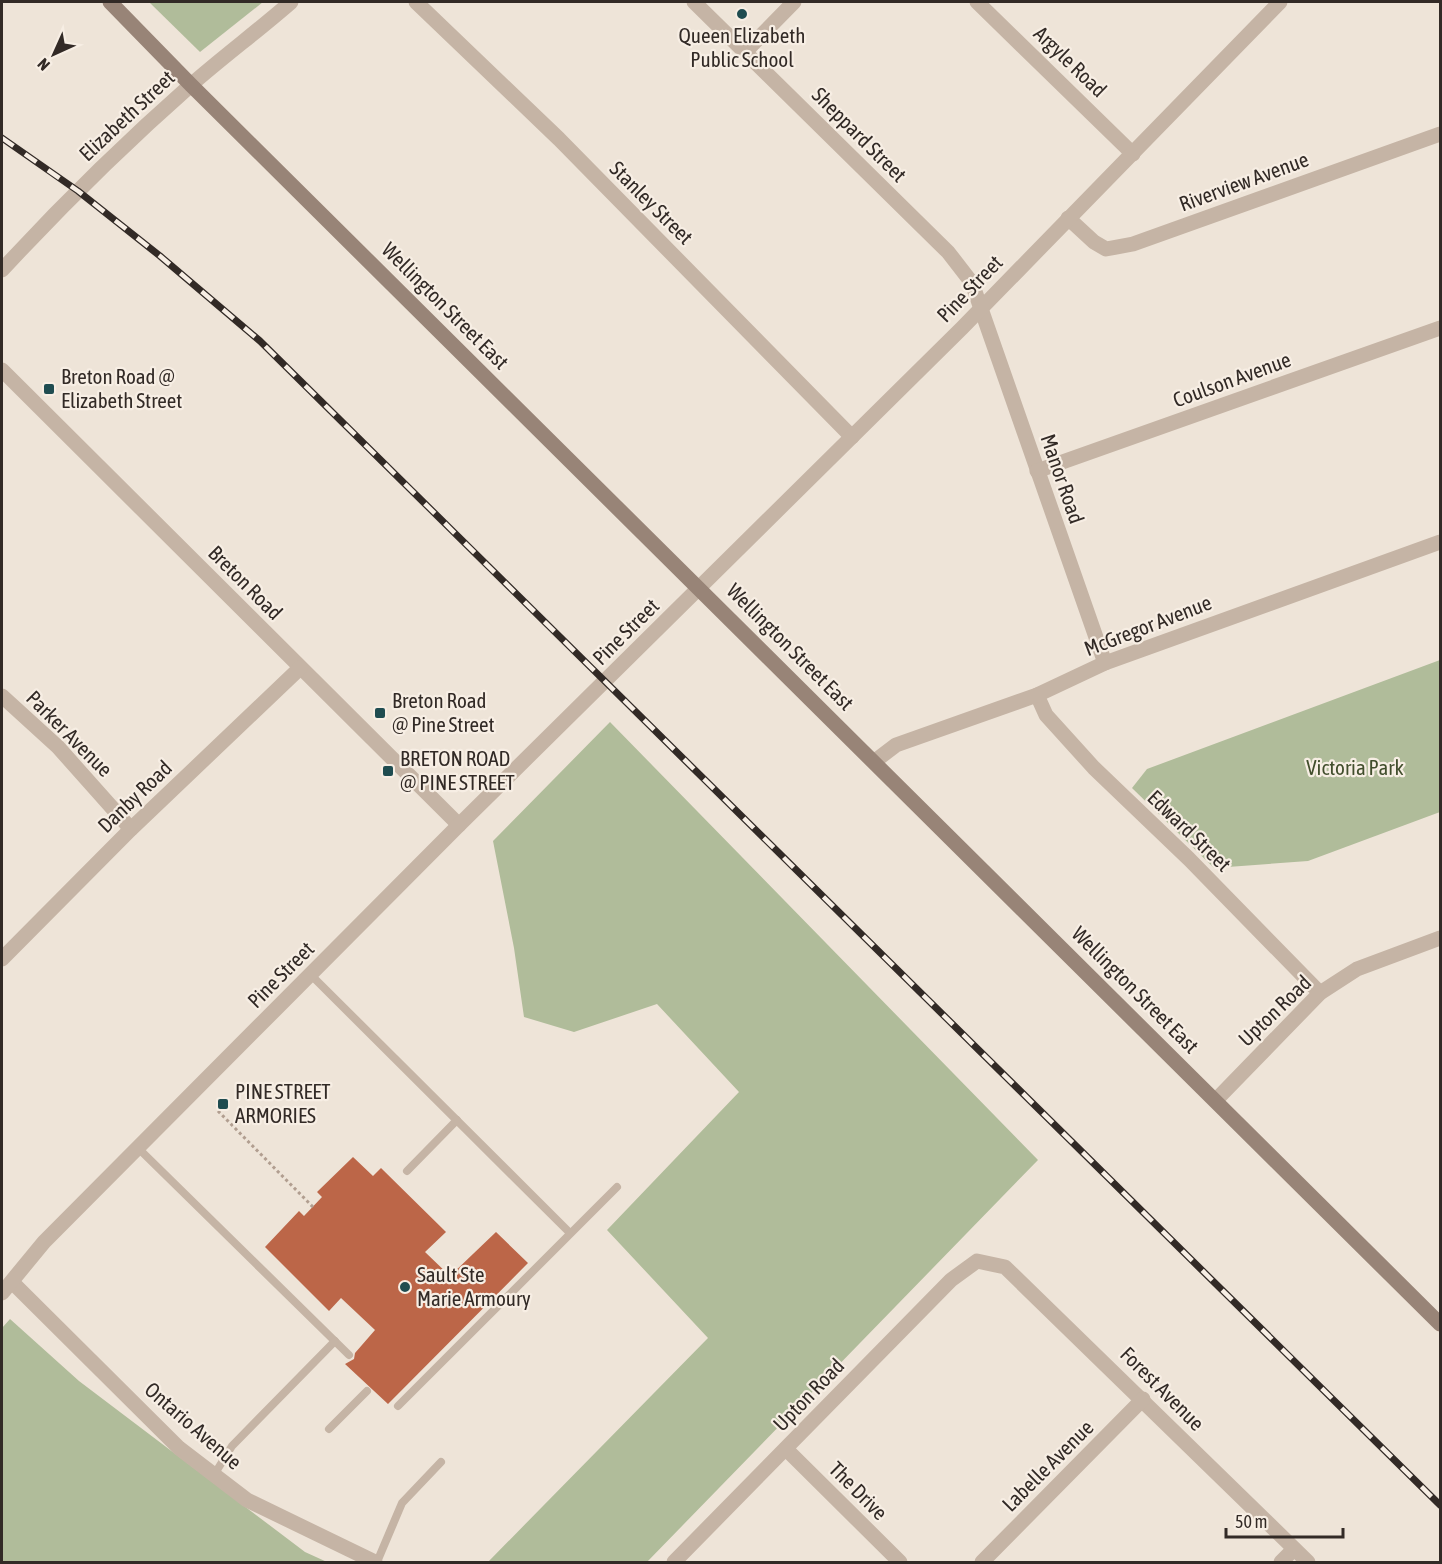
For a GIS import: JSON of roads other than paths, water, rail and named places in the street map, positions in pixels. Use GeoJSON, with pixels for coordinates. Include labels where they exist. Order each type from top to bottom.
{"type":"FeatureCollection","features":[{"type":"Feature","properties":{"kind":"main road","name":"Wellington Street East"},"geometry":{"type":"LineString","coordinates":[[110,2],[120,8],[191,85],[875,760],[1440,1324]]}},
{"type":"Feature","properties":{"kind":"street","name":"Elizabeth Street"},"geometry":{"type":"LineString","coordinates":[[2,270],[60,208],[191,85],[291,2]]}},
{"type":"Feature","properties":{"kind":"street","name":"Stanley Street"},"geometry":{"type":"LineString","coordinates":[[416,2],[559,139],[852,437]]}},
{"type":"Feature","properties":{"kind":"street","name":"Sheppard Street"},"geometry":{"type":"LineString","coordinates":[[694,2],[948,252],[972,283],[982,307]]}},
{"type":"Feature","properties":{"kind":"street"},"geometry":{"type":"LineString","coordinates":[[745,52],[794,2]]}},
{"type":"Feature","properties":{"kind":"street","name":"Argyle Road"},"geometry":{"type":"LineString","coordinates":[[977,2],[1133,153]]}},
{"type":"Feature","properties":{"kind":"street","name":"Pine Street"},"geometry":{"type":"LineString","coordinates":[[7,1287],[44,1242],[459,825],[982,307],[1133,153],[1271,4]]}},
{"type":"Feature","properties":{"kind":"street","name":"Riverview Avenue"},"geometry":{"type":"LineString","coordinates":[[1068,218],[1094,242],[1106,249],[1133,244],[1440,134]]}},
{"type":"Feature","properties":{"kind":"street","name":"Manor Road"},"geometry":{"type":"LineString","coordinates":[[982,307],[1105,663]]}},
{"type":"Feature","properties":{"kind":"street","name":"Coulson Avenue"},"geometry":{"type":"LineString","coordinates":[[1037,471],[1440,328]]}},
{"type":"Feature","properties":{"kind":"street","name":"Breton Road"},"geometry":{"type":"LineString","coordinates":[[2,370],[459,825]]}},
{"type":"Feature","properties":{"kind":"street","name":"McGregor Avenue"},"geometry":{"type":"LineString","coordinates":[[875,760],[896,745],[1036,695],[1105,663],[1440,542]]}},
{"type":"Feature","properties":{"kind":"street","name":"Danby Road"},"geometry":{"type":"LineString","coordinates":[[2,959],[131,829],[300,668]]}},
{"type":"Feature","properties":{"kind":"street","name":"Edward Street"},"geometry":{"type":"LineString","coordinates":[[1036,695],[1046,715],[1094,768],[1189,859],[1320,993]]}},
{"type":"Feature","properties":{"kind":"street","name":"Parker Avenue"},"geometry":{"type":"LineString","coordinates":[[2,696],[58,747],[131,829]]}},
{"type":"Feature","properties":{"kind":"street","name":"Upton Road"},"geometry":{"type":"LineString","coordinates":[[1216,1100],[1320,993],[1357,969],[1440,938]]}},
{"type":"Feature","properties":{"kind":"street","name":"Upton Road"},"geometry":{"type":"LineString","coordinates":[[674,1563],[951,1280],[977,1261]]}},
{"type":"Feature","properties":{"kind":"street","name":"Forest Avenue"},"geometry":{"type":"LineString","coordinates":[[977,1261],[1005,1267],[1143,1399],[1308,1563]]}},
{"type":"Feature","properties":{"kind":"street","name":"Ontario Avenue"},"geometry":{"type":"LineString","coordinates":[[7,1287],[179,1448],[247,1500],[376,1563]]}},
{"type":"Feature","properties":{"kind":"street","name":"Labelle Avenue"},"geometry":{"type":"LineString","coordinates":[[982,1563],[1143,1399]]}},
{"type":"Feature","properties":{"kind":"street","name":"The Drive"},"geometry":{"type":"LineString","coordinates":[[786,1449],[900,1563]]}},
{"type":"Feature","properties":{"kind":"street"},"geometry":{"type":"LineString","coordinates":[[1281,1563],[1294,1549]]}},
{"type":"Feature","properties":{"kind":"lane"},"geometry":{"type":"LineString","coordinates":[[311,975],[570,1233]]}},
{"type":"Feature","properties":{"kind":"lane"},"geometry":{"type":"LineString","coordinates":[[407,1171],[457,1120]]}},
{"type":"Feature","properties":{"kind":"lane"},"geometry":{"type":"LineString","coordinates":[[138,1148],[349,1355]]}},
{"type":"Feature","properties":{"kind":"lane"},"geometry":{"type":"LineString","coordinates":[[398,1406],[617,1187]]}},
{"type":"Feature","properties":{"kind":"lane"},"geometry":{"type":"LineString","coordinates":[[214,1475],[232,1446],[335,1341]]}},
{"type":"Feature","properties":{"kind":"lane"},"geometry":{"type":"LineString","coordinates":[[328,1430],[367,1391]]}},
{"type":"Feature","properties":{"kind":"lane"},"geometry":{"type":"LineString","coordinates":[[376,1563],[402,1503],[441,1462]]}},
{"type":"Feature","properties":{"kind":"railway"},"geometry":{"type":"LineString","coordinates":[[2,138],[78,191],[160,256],[260,341],[1440,1505]]}},
{"type":"Feature","properties":{"kind":"place","name":"Queen Elizabeth Public School"},"geometry":{"type":"Point","coordinates":[742,14]}},
{"type":"Feature","properties":{"kind":"place","name":"Breton Road @ Elizabeth Street"},"geometry":{"type":"Point","coordinates":[49,389]}},
{"type":"Feature","properties":{"kind":"place","name":"Breton Road @ Pine Street"},"geometry":{"type":"Point","coordinates":[380,713]}},
{"type":"Feature","properties":{"kind":"place","name":"BRETON ROAD @ PINE STREET"},"geometry":{"type":"Point","coordinates":[388,771]}},
{"type":"Feature","properties":{"kind":"place","name":"PINE STREET ARMORIES"},"geometry":{"type":"Point","coordinates":[223,1104]}},
{"type":"Feature","properties":{"kind":"place","name":"Sault Ste Marie Armoury"},"geometry":{"type":"Point","coordinates":[405,1287]}},
{"type":"Feature","properties":{"kind":"park label","name":"Victoria Park"},"geometry":{"type":"Point","coordinates":[1355,768]}}]}
